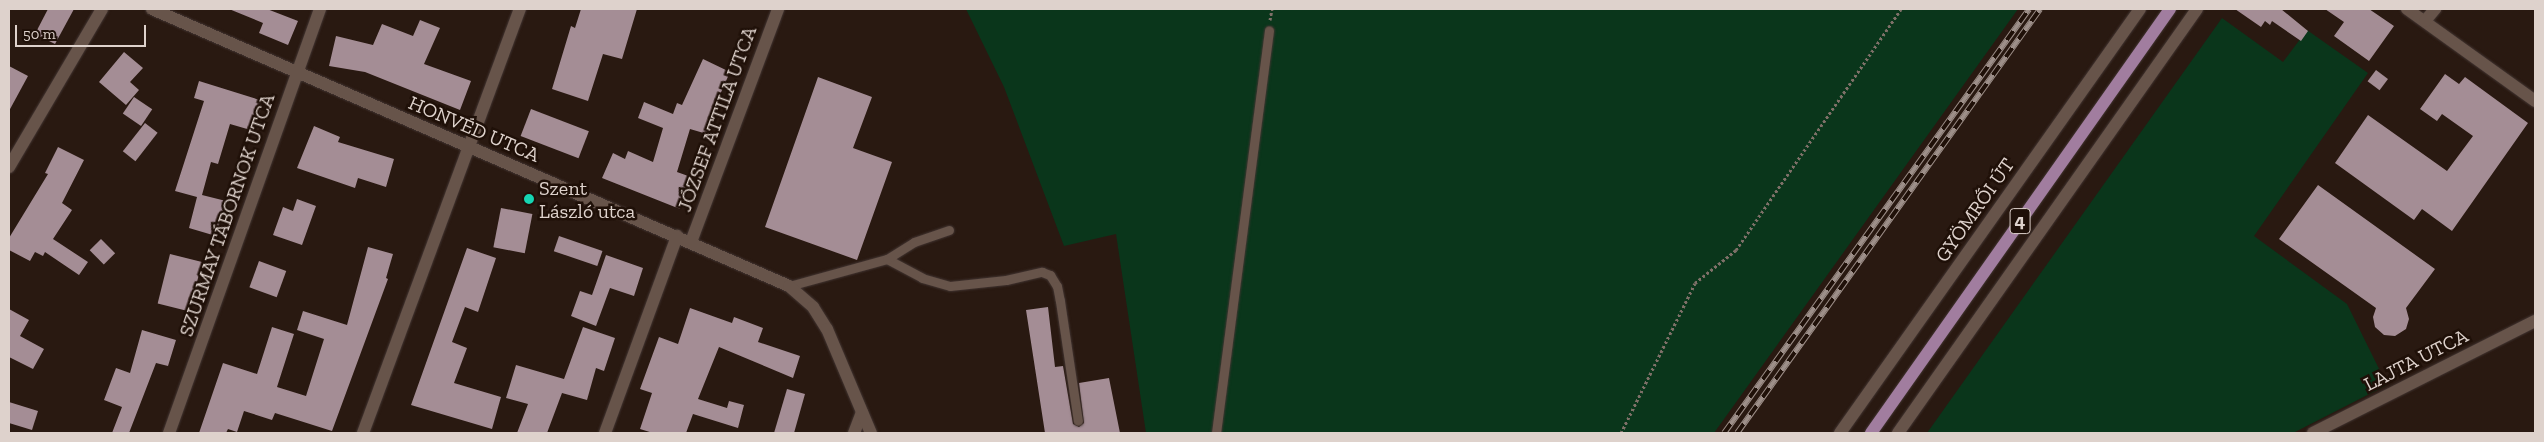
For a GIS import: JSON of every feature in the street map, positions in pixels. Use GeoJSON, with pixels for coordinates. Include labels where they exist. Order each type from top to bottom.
{"type":"FeatureCollection","features":[{"type":"Feature","properties":{"kind":"main road","name":"4"},"geometry":{"type":"LineString","coordinates":[[1871,433],[2170,9]]}},
{"type":"Feature","properties":{"kind":"street"},"geometry":{"type":"LineString","coordinates":[[9,167],[102,9]]}},
{"type":"Feature","properties":{"kind":"street","name":"HONVÉD UTCA"},"geometry":{"type":"LineString","coordinates":[[152,9],[296,74],[678,236],[789,286],[813,307],[828,329],[871,433]]}},
{"type":"Feature","properties":{"kind":"street","name":"SZURMAY TÁBORNOK UTCA"},"geometry":{"type":"LineString","coordinates":[[170,433],[320,9]]}},
{"type":"Feature","properties":{"kind":"street"},"geometry":{"type":"LineString","coordinates":[[363,433],[520,9]]}},
{"type":"Feature","properties":{"kind":"street","name":"JÓZSEF ATTILA UTCA"},"geometry":{"type":"LineString","coordinates":[[691,242],[778,9]]}},
{"type":"Feature","properties":{"kind":"street","name":"GYÖMRŐI ÚT"},"geometry":{"type":"LineString","coordinates":[[1840,433],[2140,9]]}},
{"type":"Feature","properties":{"kind":"street"},"geometry":{"type":"LineString","coordinates":[[1898,433],[2197,9]]}},
{"type":"Feature","properties":{"kind":"street"},"geometry":{"type":"LineString","coordinates":[[2407,9],[2535,101]]}},
{"type":"Feature","properties":{"kind":"street"},"geometry":{"type":"LineString","coordinates":[[2425,21],[2435,9]]}},
{"type":"Feature","properties":{"kind":"street","name":"JÓZSEF ATTILA UTCA"},"geometry":{"type":"LineString","coordinates":[[605,433],[678,236]]}},
{"type":"Feature","properties":{"kind":"street","name":"LAJTA UTCA"},"geometry":{"type":"LineString","coordinates":[[2313,433],[2535,321]]}},
{"type":"Feature","properties":{"kind":"street"},"geometry":{"type":"LineString","coordinates":[[854,433],[862,412]]}},
{"type":"Feature","properties":{"kind":"lane"},"geometry":{"type":"LineString","coordinates":[[1216,433],[1268,30]]}},
{"type":"Feature","properties":{"kind":"lane"},"geometry":{"type":"LineString","coordinates":[[789,286],[887,259],[914,242],[949,230]]}},
{"type":"Feature","properties":{"kind":"lane"},"geometry":{"type":"LineString","coordinates":[[887,259],[922,278],[950,286],[1006,280],[1042,272],[1050,275],[1060,302],[1078,421]]}},
{"type":"Feature","properties":{"kind":"path"},"geometry":{"type":"LineString","coordinates":[[1621,433],[1695,283],[1736,250],[1901,9]]}},
{"type":"Feature","properties":{"kind":"green space"},"geometry":{"type":"Polygon","coordinates":[[[966,9],[2018,9],[1714,433],[1146,433],[1116,234],[1064,246],[1004,87],[966,9]]]}},
{"type":"Feature","properties":{"kind":"green space"},"geometry":{"type":"Polygon","coordinates":[[[2222,18],[2283,62],[2307,30],[2368,73],[2254,236],[2347,304],[2387,385],[2293,433],[1927,433],[2222,18]]]}},
{"type":"Feature","properties":{"kind":"building"},"geometry":{"type":"Polygon","coordinates":[[[48,9],[74,9],[55,44],[35,34],[48,9]]]}},
{"type":"Feature","properties":{"kind":"building"},"geometry":{"type":"Polygon","coordinates":[[[229,9],[267,9],[298,21],[288,45],[259,33],[263,23],[229,9]]]}},
{"type":"Feature","properties":{"kind":"building"},"geometry":{"type":"Polygon","coordinates":[[[581,9],[637,9],[622,59],[603,54],[588,101],[552,89],[571,26],[575,28],[581,9]]]}},
{"type":"Feature","properties":{"kind":"building"},"geometry":{"type":"Polygon","coordinates":[[[2235,9],[2281,9],[2308,31],[2301,41],[2272,21],[2270,25],[2265,21],[2261,27],[2235,9]]]}},
{"type":"Feature","properties":{"kind":"building"},"geometry":{"type":"Polygon","coordinates":[[[2325,9],[2369,9],[2394,26],[2369,61],[2334,36],[2344,22],[2325,9]]]}},
{"type":"Feature","properties":{"kind":"building"},"geometry":{"type":"Polygon","coordinates":[[[420,20],[440,28],[424,64],[471,81],[460,110],[365,72],[329,66],[336,36],[373,45],[382,24],[413,36],[420,20]]]}},
{"type":"Feature","properties":{"kind":"building"},"geometry":{"type":"Polygon","coordinates":[[[124,52],[143,68],[130,82],[139,90],[126,105],[99,82],[124,52]]]}},
{"type":"Feature","properties":{"kind":"building"},"geometry":{"type":"Polygon","coordinates":[[[703,59],[730,72],[711,115],[707,134],[690,129],[677,172],[691,177],[680,209],[602,178],[613,153],[625,159],[628,151],[653,162],[663,128],[638,118],[644,102],[673,114],[677,103],[682,105],[703,59]]]}},
{"type":"Feature","properties":{"kind":"building"},"geometry":{"type":"Polygon","coordinates":[[[9,66],[28,76],[9,111],[9,66]]]}},
{"type":"Feature","properties":{"kind":"building"},"geometry":{"type":"Polygon","coordinates":[[[2376,70],[2388,79],[2380,90],[2368,81],[2376,70]]]}},
{"type":"Feature","properties":{"kind":"building"},"geometry":{"type":"Polygon","coordinates":[[[2445,74],[2459,84],[2465,77],[2528,123],[2452,231],[2422,209],[2414,220],[2335,163],[2368,115],[2447,171],[2473,136],[2442,114],[2437,121],[2420,109],[2445,74]]]}},
{"type":"Feature","properties":{"kind":"building"},"geometry":{"type":"Polygon","coordinates":[[[818,77],[872,97],[853,148],[892,162],[857,260],[765,227],[818,77]]]}},
{"type":"Feature","properties":{"kind":"building"},"geometry":{"type":"Polygon","coordinates":[[[199,81],[263,101],[254,131],[230,124],[218,164],[211,162],[202,195],[226,201],[216,236],[189,228],[197,197],[175,191],[204,101],[194,98],[199,81]]]}},
{"type":"Feature","properties":{"kind":"building"},"geometry":{"type":"Polygon","coordinates":[[[134,97],[152,109],[141,126],[123,114],[134,97]]]}},
{"type":"Feature","properties":{"kind":"building"},"geometry":{"type":"Polygon","coordinates":[[[531,109],[589,131],[578,158],[521,136],[531,109]]]}},
{"type":"Feature","properties":{"kind":"building"},"geometry":{"type":"Polygon","coordinates":[[[145,123],[158,133],[135,161],[123,151],[145,123]]]}},
{"type":"Feature","properties":{"kind":"building"},"geometry":{"type":"Polygon","coordinates":[[[314,126],[340,137],[338,142],[394,159],[386,187],[358,178],[355,188],[297,168],[314,126]]]}},
{"type":"Feature","properties":{"kind":"building"},"geometry":{"type":"Polygon","coordinates":[[[58,147],[84,160],[62,203],[72,210],[53,239],[88,262],[79,275],[45,252],[43,256],[35,252],[30,261],[9,250],[9,238],[48,174],[45,173],[58,147]]]}},
{"type":"Feature","properties":{"kind":"building"},"geometry":{"type":"Polygon","coordinates":[[[2318,185],[2435,269],[2406,308],[2409,319],[2406,329],[2395,336],[2384,335],[2375,327],[2373,317],[2376,308],[2279,239],[2318,185]]]}},
{"type":"Feature","properties":{"kind":"building"},"geometry":{"type":"Polygon","coordinates":[[[297,199],[316,206],[302,245],[273,235],[283,207],[293,211],[297,199]]]}},
{"type":"Feature","properties":{"kind":"building"},"geometry":{"type":"Polygon","coordinates":[[[501,208],[532,214],[525,253],[493,247],[501,208]]]}},
{"type":"Feature","properties":{"kind":"building"},"geometry":{"type":"Polygon","coordinates":[[[559,236],[602,251],[597,266],[554,251],[559,236]]]}},
{"type":"Feature","properties":{"kind":"building"},"geometry":{"type":"Polygon","coordinates":[[[101,239],[115,253],[104,264],[90,250],[101,239]]]}},
{"type":"Feature","properties":{"kind":"building"},"geometry":{"type":"Polygon","coordinates":[[[368,247],[393,254],[386,278],[388,279],[332,431],[275,413],[272,420],[244,411],[237,432],[228,429],[226,433],[199,433],[223,363],[257,374],[272,327],[294,334],[277,387],[306,396],[324,339],[297,330],[303,311],[347,325],[368,247]]]}},
{"type":"Feature","properties":{"kind":"building"},"geometry":{"type":"Polygon","coordinates":[[[467,248],[496,258],[478,312],[465,307],[452,342],[467,348],[454,383],[501,397],[492,429],[411,405],[467,248]]]}},
{"type":"Feature","properties":{"kind":"building"},"geometry":{"type":"Polygon","coordinates":[[[170,254],[202,262],[190,311],[158,303],[170,254]]]}},
{"type":"Feature","properties":{"kind":"building"},"geometry":{"type":"Polygon","coordinates":[[[606,255],[643,268],[634,296],[610,288],[596,326],[571,316],[580,291],[592,295],[606,255]]]}},
{"type":"Feature","properties":{"kind":"building"},"geometry":{"type":"Polygon","coordinates":[[[259,261],[286,271],[277,297],[249,287],[259,261]]]}},
{"type":"Feature","properties":{"kind":"building"},"geometry":{"type":"Polygon","coordinates":[[[1048,307],[1055,367],[1063,366],[1073,424],[1079,427],[1084,423],[1079,383],[1109,378],[1120,433],[1045,433],[1026,310],[1048,307]]]}},
{"type":"Feature","properties":{"kind":"building"},"geometry":{"type":"Polygon","coordinates":[[[690,308],[732,323],[734,317],[763,328],[758,342],[800,356],[793,378],[719,347],[698,399],[727,408],[729,401],[744,405],[738,428],[693,414],[686,433],[653,433],[640,429],[652,393],[640,389],[659,337],[678,344],[690,308]]]}},
{"type":"Feature","properties":{"kind":"building"},"geometry":{"type":"Polygon","coordinates":[[[9,309],[29,320],[20,336],[44,349],[33,369],[9,357],[9,309]]]}},
{"type":"Feature","properties":{"kind":"building"},"geometry":{"type":"Polygon","coordinates":[[[583,327],[615,338],[604,371],[596,368],[587,400],[562,393],[547,433],[517,433],[528,404],[506,398],[516,365],[564,379],[583,327]]]}},
{"type":"Feature","properties":{"kind":"building"},"geometry":{"type":"Polygon","coordinates":[[[142,330],[176,340],[168,366],[156,363],[129,433],[112,433],[122,407],[104,400],[116,368],[130,373],[142,330]]]}},
{"type":"Feature","properties":{"kind":"building"},"geometry":{"type":"Polygon","coordinates":[[[787,389],[805,394],[794,433],[774,433],[787,389]]]}},
{"type":"Feature","properties":{"kind":"building"},"geometry":{"type":"Polygon","coordinates":[[[9,402],[38,411],[32,430],[9,423],[9,402]]]}},
{"type":"Feature","properties":{"kind":"railway"},"geometry":{"type":"LineString","coordinates":[[1724,433],[2029,9]]}},
{"type":"Feature","properties":{"kind":"railway"},"geometry":{"type":"LineString","coordinates":[[1737,433],[2040,9]]}},
{"type":"Feature","properties":{"kind":"place","name":"Szent László utca"},"geometry":{"type":"Point","coordinates":[529,199]}}]}
